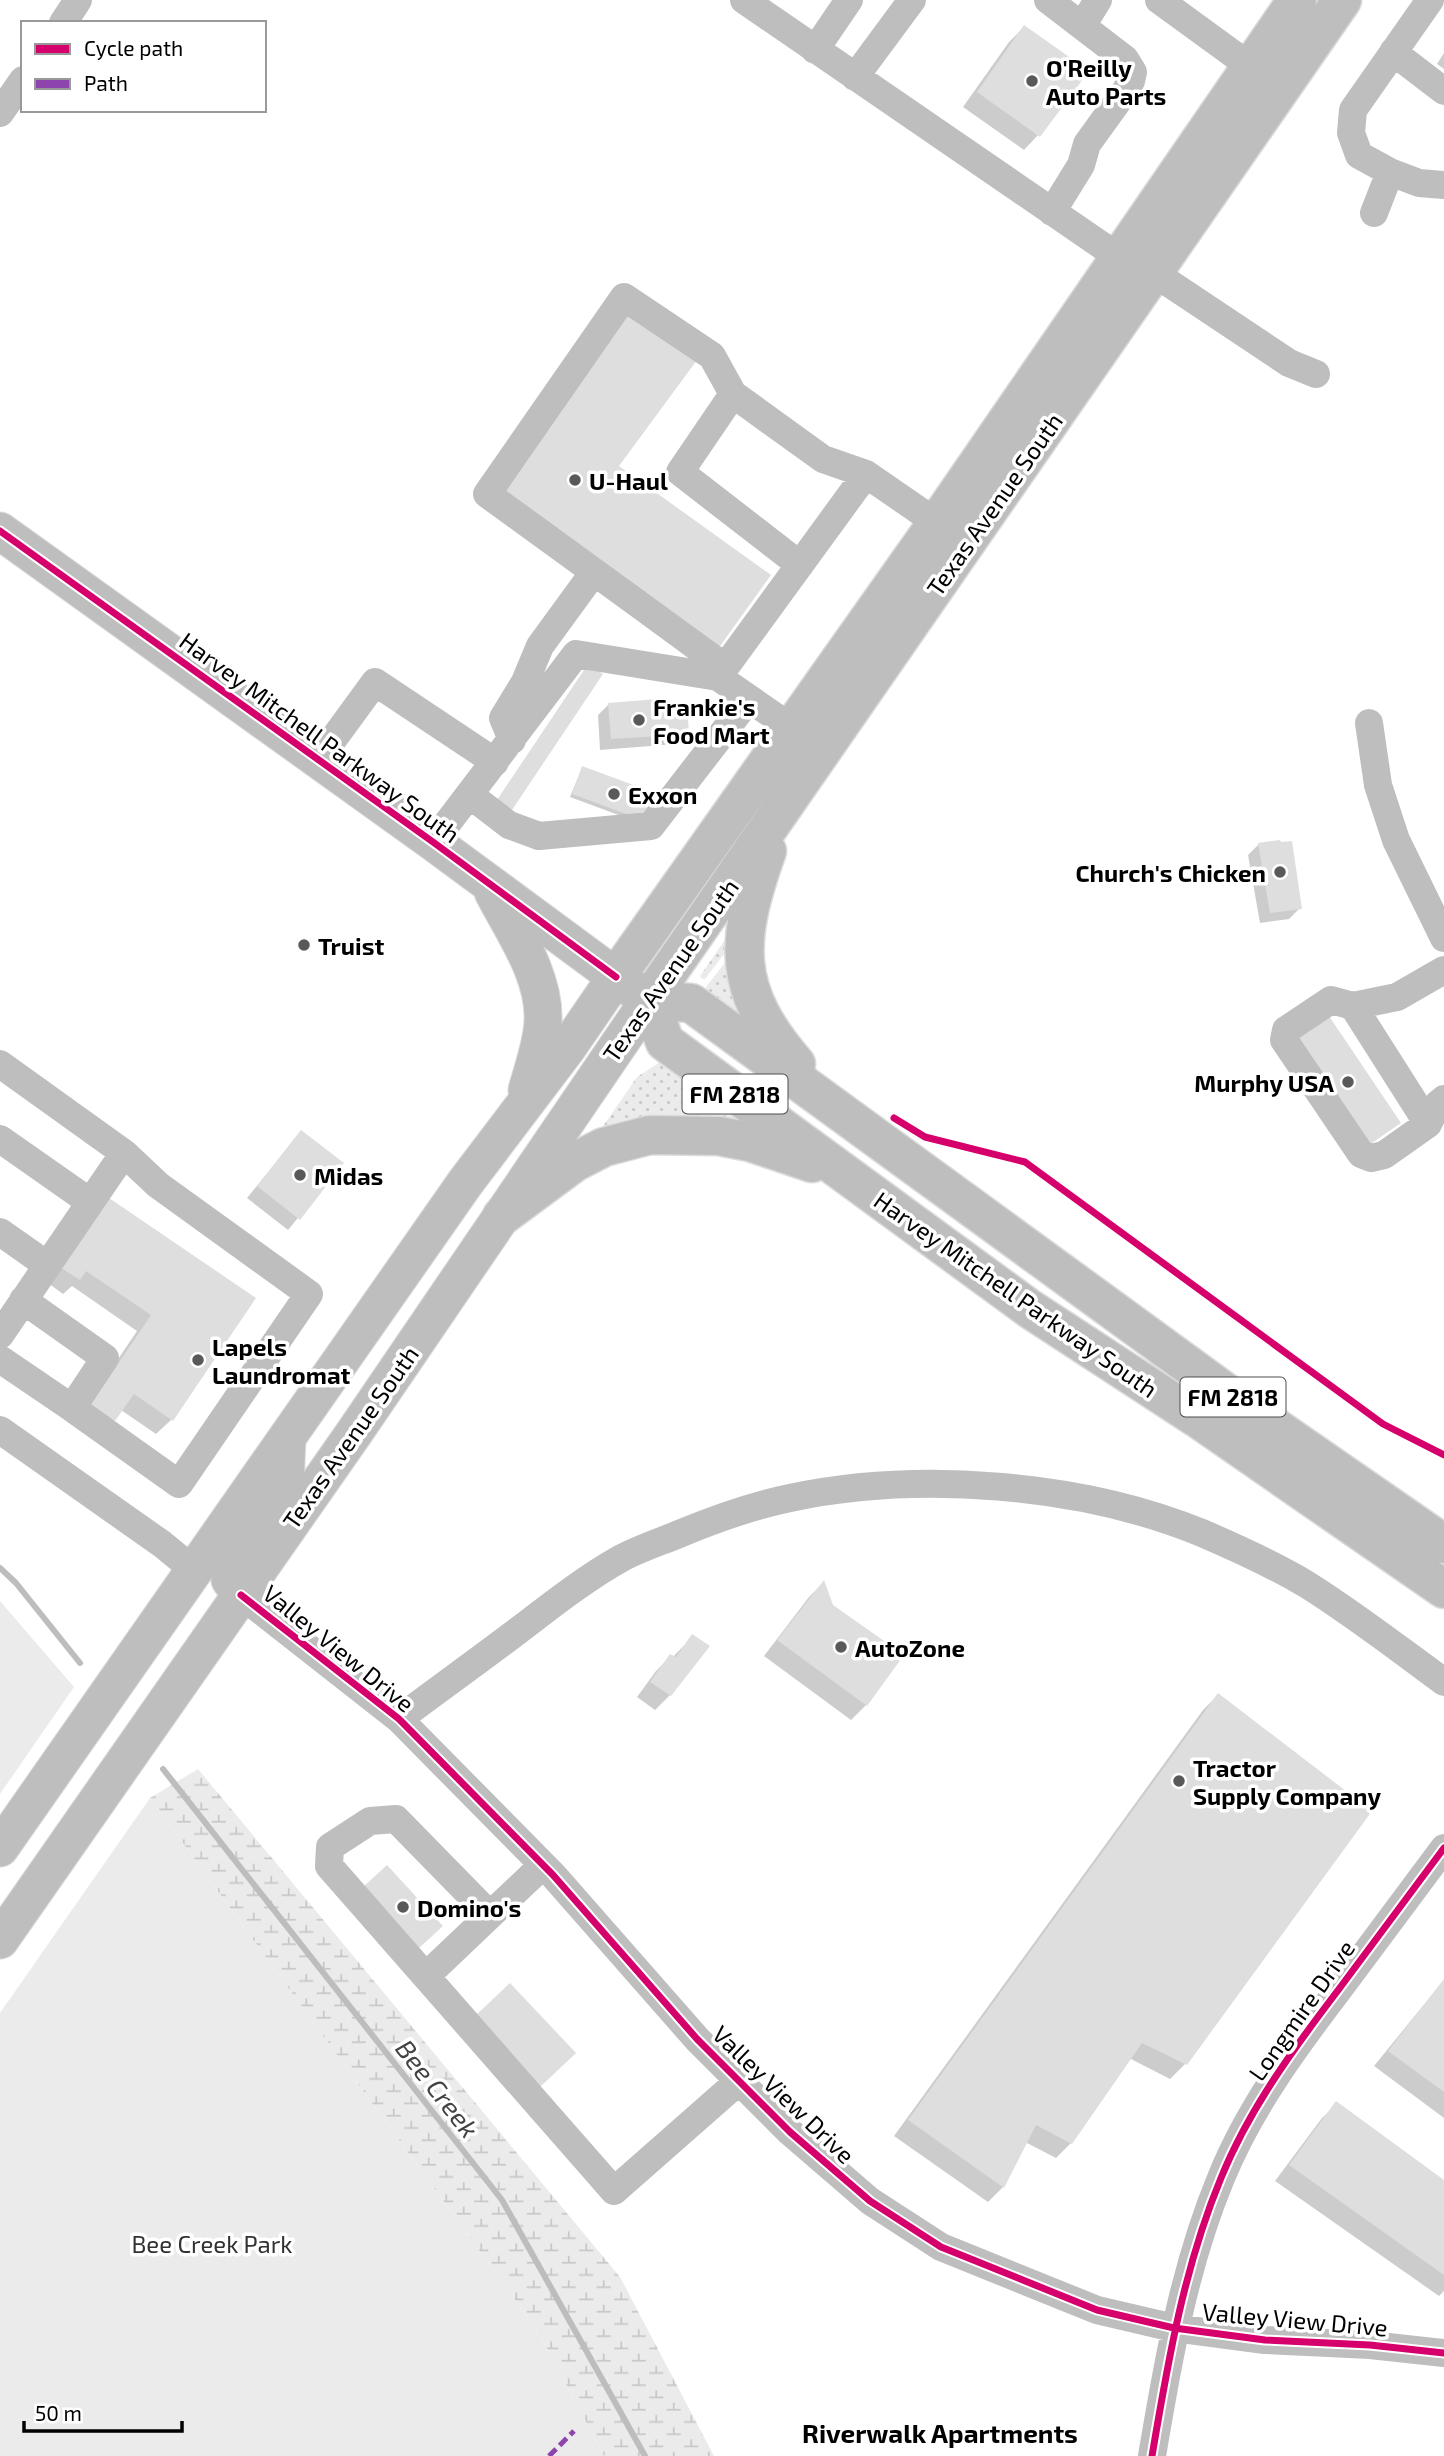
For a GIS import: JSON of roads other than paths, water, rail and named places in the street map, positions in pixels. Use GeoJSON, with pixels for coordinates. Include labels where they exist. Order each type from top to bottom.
{"type":"FeatureCollection","features":[{"type":"Feature","properties":{"kind":"highway","name":"Texas Avenue South"},"geometry":{"type":"LineString","coordinates":[[616,977],[937,523],[1297,0]]}},
{"type":"Feature","properties":{"kind":"highway","name":"Texas Avenue South"},"geometry":{"type":"LineString","coordinates":[[649,1000],[1342,0]]}},
{"type":"Feature","properties":{"kind":"highway"},"geometry":{"type":"LineString","coordinates":[[783,808],[757,882],[745,927],[744,959],[750,987],[769,1030],[827,1100]]}},
{"type":"Feature","properties":{"kind":"highway","name":"Harvey Mitchell Parkway South"},"geometry":{"type":"LineString","coordinates":[[616,977],[649,1000],[691,1003],[1243,1405],[1444,1544]]}},
{"type":"Feature","properties":{"kind":"highway","name":"Harvey Mitchell Parkway South"},"geometry":{"type":"LineString","coordinates":[[649,1000],[665,1042],[1030,1309],[1197,1418],[1444,1589]]}},
{"type":"Feature","properties":{"kind":"highway"},"geometry":{"type":"LineString","coordinates":[[502,1216],[575,1162],[604,1147],[650,1135],[719,1136],[750,1142],[843,1172]]}},
{"type":"Feature","properties":{"kind":"main road","name":"Harvey Mitchell Parkway South"},"geometry":{"type":"LineString","coordinates":[[0,531],[616,977]]}},
{"type":"Feature","properties":{"kind":"main road"},"geometry":{"type":"LineString","coordinates":[[489,885],[533,969],[542,995],[544,1022],[522,1108]]}},
{"type":"Feature","properties":{"kind":"main road","name":"Texas Avenue South"},"geometry":{"type":"LineString","coordinates":[[0,1848],[457,1194],[616,977]]}},
{"type":"Feature","properties":{"kind":"main road","name":"Texas Avenue South"},"geometry":{"type":"LineString","coordinates":[[0,1940],[241,1595],[649,1000]]}},
{"type":"Feature","properties":{"kind":"main road"},"geometry":{"type":"LineString","coordinates":[[241,1595],[230,1580],[235,1558],[285,1487],[287,1438]]}},
{"type":"Feature","properties":{"kind":"main road"},"geometry":{"type":"LineString","coordinates":[[131,1754],[133,1713],[197,1617],[195,1571]]}},
{"type":"Feature","properties":{"kind":"street"},"geometry":{"type":"LineString","coordinates":[[64,21],[78,0]]}},
{"type":"Feature","properties":{"kind":"street"},"geometry":{"type":"LineString","coordinates":[[744,0],[1120,258]]}},
{"type":"Feature","properties":{"kind":"street"},"geometry":{"type":"LineString","coordinates":[[855,77],[912,0]]}},
{"type":"Feature","properties":{"kind":"street"},"geometry":{"type":"LineString","coordinates":[[1048,0],[1130,65],[1133,72],[1131,81],[1087,144],[1081,165],[1052,212]]}},
{"type":"Feature","properties":{"kind":"street"},"geometry":{"type":"LineString","coordinates":[[1082,26],[1098,0]]}},
{"type":"Feature","properties":{"kind":"street"},"geometry":{"type":"LineString","coordinates":[[1159,0],[1251,67]]}},
{"type":"Feature","properties":{"kind":"street"},"geometry":{"type":"LineString","coordinates":[[1430,0],[1353,110],[1351,133],[1359,155],[1390,173],[1419,183],[1444,185]]}},
{"type":"Feature","properties":{"kind":"street"},"geometry":{"type":"LineString","coordinates":[[815,50],[836,5]]}},
{"type":"Feature","properties":{"kind":"street"},"geometry":{"type":"LineString","coordinates":[[1393,52],[1444,91]]}},
{"type":"Feature","properties":{"kind":"street"},"geometry":{"type":"LineString","coordinates":[[0,113],[21,83]]}},
{"type":"Feature","properties":{"kind":"street"},"geometry":{"type":"LineString","coordinates":[[1374,213],[1390,173]]}},
{"type":"Feature","properties":{"kind":"street"},"geometry":{"type":"LineString","coordinates":[[1154,273],[1289,363],[1316,374]]}},
{"type":"Feature","properties":{"kind":"street"},"geometry":{"type":"LineString","coordinates":[[793,729],[749,699],[722,672],[594,572],[487,494],[624,297],[712,356],[733,394],[823,459],[866,474],[937,523]]}},
{"type":"Feature","properties":{"kind":"street"},"geometry":{"type":"LineString","coordinates":[[733,394],[680,471],[800,565]]}},
{"type":"Feature","properties":{"kind":"street"},"geometry":{"type":"LineString","coordinates":[[722,672],[866,474]]}},
{"type":"Feature","properties":{"kind":"street"},"geometry":{"type":"LineString","coordinates":[[512,740],[503,718],[525,682],[541,646],[594,572]]}},
{"type":"Feature","properties":{"kind":"street"},"geometry":{"type":"LineString","coordinates":[[433,842],[576,654],[722,672]]}},
{"type":"Feature","properties":{"kind":"street"},"geometry":{"type":"LineString","coordinates":[[318,760],[375,682],[495,762]]}},
{"type":"Feature","properties":{"kind":"street"},"geometry":{"type":"LineString","coordinates":[[470,795],[509,825],[539,836],[651,826],[749,699]]}},
{"type":"Feature","properties":{"kind":"street"},"geometry":{"type":"LineString","coordinates":[[1369,723],[1378,785],[1396,840],[1444,938]]}},
{"type":"Feature","properties":{"kind":"street"},"geometry":{"type":"LineString","coordinates":[[1444,970],[1397,997],[1353,1006],[1331,1000],[1286,1030],[1283,1040],[1361,1154],[1371,1158],[1384,1155],[1428,1124],[1438,1104],[1444,1099]]}},
{"type":"Feature","properties":{"kind":"street"},"geometry":{"type":"LineString","coordinates":[[1353,1006],[1428,1124]]}},
{"type":"Feature","properties":{"kind":"street"},"geometry":{"type":"LineString","coordinates":[[0,1064],[124,1153],[158,1185],[309,1294],[179,1484],[0,1359]]}},
{"type":"Feature","properties":{"kind":"street"},"geometry":{"type":"LineString","coordinates":[[3,1148],[90,1202]]}},
{"type":"Feature","properties":{"kind":"street"},"geometry":{"type":"LineString","coordinates":[[0,1335],[124,1153]]}},
{"type":"Feature","properties":{"kind":"street"},"geometry":{"type":"LineString","coordinates":[[0,1232],[47,1265]]}},
{"type":"Feature","properties":{"kind":"street"},"geometry":{"type":"LineString","coordinates":[[23,1300],[105,1358],[72,1408]]}},
{"type":"Feature","properties":{"kind":"street"},"geometry":{"type":"LineString","coordinates":[[0,1430],[162,1544],[195,1571]]}},
{"type":"Feature","properties":{"kind":"street"},"geometry":{"type":"LineString","coordinates":[[399,1719],[562,1595],[622,1558],[729,1514],[790,1498],[855,1489],[926,1485],[989,1486],[1061,1494],[1129,1509],[1201,1533],[1303,1583],[1345,1609],[1444,1682]]}},
{"type":"Feature","properties":{"kind":"street","name":"Valley View Drive"},"geometry":{"type":"LineString","coordinates":[[241,1595],[399,1719],[543,1865],[595,1920],[697,2039],[790,2132],[870,2201],[941,2248],[1097,2310],[1174,2328],[1265,2340],[1425,2349],[1444,2353]]}},
{"type":"Feature","properties":{"kind":"street"},"geometry":{"type":"LineString","coordinates":[[490,1915],[396,1819],[370,1821],[330,1847],[329,1866],[614,2192],[739,2081]]}},
{"type":"Feature","properties":{"kind":"street","name":"Longmire Drive"},"geometry":{"type":"LineString","coordinates":[[1152,2456],[1174,2328],[1188,2272],[1221,2176],[1251,2116],[1289,2055],[1444,1848]]}},
{"type":"Feature","properties":{"kind":"street"},"geometry":{"type":"LineString","coordinates":[[426,1976],[543,1865]]}},
{"type":"Feature","properties":{"kind":"waterway","name":"Bee Creek"},"geometry":{"type":"LineString","coordinates":[[0,1568],[16,1583],[80,1663]]}},
{"type":"Feature","properties":{"kind":"waterway","name":"Bee Creek"},"geometry":{"type":"LineString","coordinates":[[163,1769],[502,2200],[645,2456]]}},
{"type":"Feature","properties":{"kind":"place","name":"O'Reilly Auto Parts"},"geometry":{"type":"Point","coordinates":[1032,81]}},
{"type":"Feature","properties":{"kind":"place","name":"U-Haul"},"geometry":{"type":"Point","coordinates":[575,480]}},
{"type":"Feature","properties":{"kind":"place","name":"Frankie's Food Mart"},"geometry":{"type":"Point","coordinates":[639,720]}},
{"type":"Feature","properties":{"kind":"place","name":"Exxon"},"geometry":{"type":"Point","coordinates":[614,794]}},
{"type":"Feature","properties":{"kind":"place","name":"Church's Chicken"},"geometry":{"type":"Point","coordinates":[1280,872]}},
{"type":"Feature","properties":{"kind":"place","name":"Truist"},"geometry":{"type":"Point","coordinates":[304,945]}},
{"type":"Feature","properties":{"kind":"place","name":"Murphy USA"},"geometry":{"type":"Point","coordinates":[1348,1082]}},
{"type":"Feature","properties":{"kind":"place","name":"Midas"},"geometry":{"type":"Point","coordinates":[300,1175]}},
{"type":"Feature","properties":{"kind":"place","name":"Lapels Laundromat"},"geometry":{"type":"Point","coordinates":[198,1360]}},
{"type":"Feature","properties":{"kind":"place","name":"AutoZone"},"geometry":{"type":"Point","coordinates":[841,1647]}},
{"type":"Feature","properties":{"kind":"place","name":"Tractor Supply Company"},"geometry":{"type":"Point","coordinates":[1179,1781]}},
{"type":"Feature","properties":{"kind":"place","name":"Domino's"},"geometry":{"type":"Point","coordinates":[403,1907]}},
{"type":"Feature","properties":{"kind":"district","name":"Riverwalk Apartments"},"geometry":{"type":"Point","coordinates":[940,2432]}},
{"type":"Feature","properties":{"kind":"park label","name":"Bee Creek Park"},"geometry":{"type":"Point","coordinates":[212,2243]}}]}
